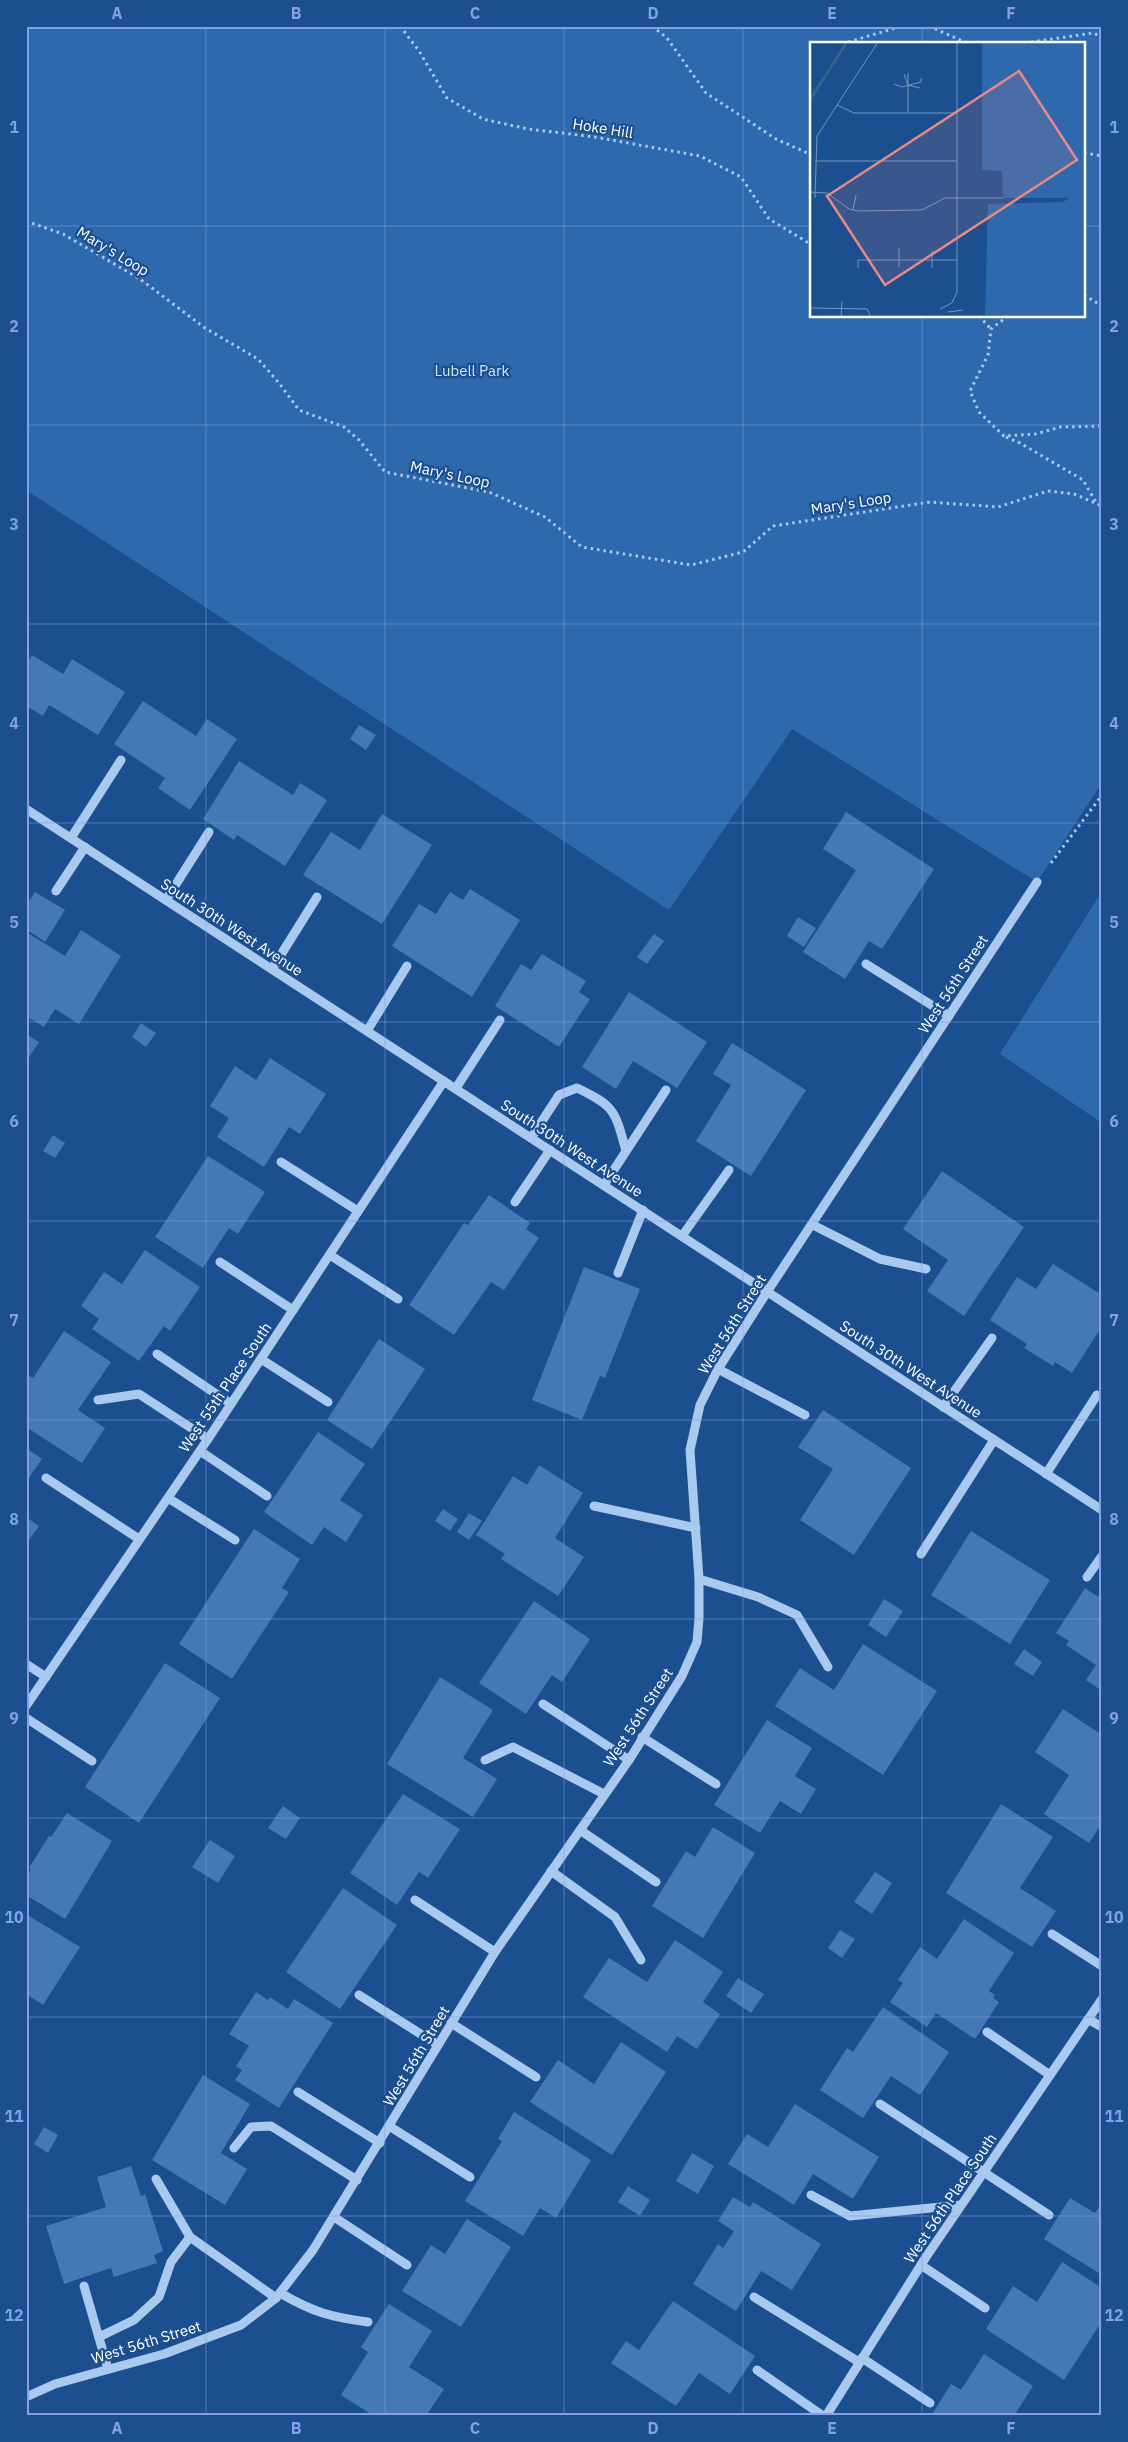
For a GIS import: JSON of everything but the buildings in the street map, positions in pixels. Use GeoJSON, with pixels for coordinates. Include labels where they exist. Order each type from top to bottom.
{"type":"FeatureCollection","features":[{"type":"Feature","properties":{"kind":"street"},"geometry":{"type":"LineString","coordinates":[[71,838],[121,760]]}},
{"type":"Feature","properties":{"kind":"street","name":"South 30th West Avenue"},"geometry":{"type":"LineString","coordinates":[[26,809],[1102,1510]]}},
{"type":"Feature","properties":{"kind":"street"},"geometry":{"type":"LineString","coordinates":[[166,900],[209,832]]}},
{"type":"Feature","properties":{"kind":"street"},"geometry":{"type":"LineString","coordinates":[[56,891],[85,847]]}},
{"type":"Feature","properties":{"kind":"street","name":"West 56th Street"},"geometry":{"type":"LineString","coordinates":[[26,2396],[55,2384],[164,2354],[233,2328],[278,2295],[312,2250],[380,2143],[495,1952],[629,1760],[682,1676],[696,1642],[700,1579],[690,1450],[700,1405],[718,1369],[767,1292],[813,1225],[1037,882]]}},
{"type":"Feature","properties":{"kind":"street"},"geometry":{"type":"LineString","coordinates":[[272,969],[316,897]]}},
{"type":"Feature","properties":{"kind":"street"},"geometry":{"type":"LineString","coordinates":[[866,964],[948,1016]]}},
{"type":"Feature","properties":{"kind":"street"},"geometry":{"type":"LineString","coordinates":[[367,1031],[408,966]]}},
{"type":"Feature","properties":{"kind":"street"},"geometry":{"type":"LineString","coordinates":[[456,1088],[500,1020]]}},
{"type":"Feature","properties":{"kind":"street","name":"West 55th Place South"},"geometry":{"type":"LineString","coordinates":[[26,1706],[200,1451],[444,1081]]}},
{"type":"Feature","properties":{"kind":"street"},"geometry":{"type":"LineString","coordinates":[[531,1138],[559,1095],[577,1088],[602,1100],[617,1117],[626,1151]]}},
{"type":"Feature","properties":{"kind":"street"},"geometry":{"type":"LineString","coordinates":[[604,1185],[666,1090]]}},
{"type":"Feature","properties":{"kind":"street"},"geometry":{"type":"LineString","coordinates":[[515,1202],[550,1150]]}},
{"type":"Feature","properties":{"kind":"street"},"geometry":{"type":"LineString","coordinates":[[281,1162],[358,1211]]}},
{"type":"Feature","properties":{"kind":"street"},"geometry":{"type":"LineString","coordinates":[[682,1236],[729,1170]]}},
{"type":"Feature","properties":{"kind":"street"},"geometry":{"type":"LineString","coordinates":[[618,1273],[642,1210]]}},
{"type":"Feature","properties":{"kind":"street"},"geometry":{"type":"LineString","coordinates":[[813,1225],[880,1259],[926,1269]]}},
{"type":"Feature","properties":{"kind":"street"},"geometry":{"type":"LineString","coordinates":[[330,1255],[398,1299]]}},
{"type":"Feature","properties":{"kind":"street"},"geometry":{"type":"LineString","coordinates":[[220,1262],[293,1310]]}},
{"type":"Feature","properties":{"kind":"street"},"geometry":{"type":"LineString","coordinates":[[943,1407],[992,1338]]}},
{"type":"Feature","properties":{"kind":"street"},"geometry":{"type":"LineString","coordinates":[[157,1354],[231,1404]]}},
{"type":"Feature","properties":{"kind":"street"},"geometry":{"type":"LineString","coordinates":[[261,1359],[328,1402]]}},
{"type":"Feature","properties":{"kind":"street"},"geometry":{"type":"LineString","coordinates":[[718,1369],[805,1415]]}},
{"type":"Feature","properties":{"kind":"street"},"geometry":{"type":"LineString","coordinates":[[98,1400],[139,1394],[208,1439]]}},
{"type":"Feature","properties":{"kind":"street"},"geometry":{"type":"LineString","coordinates":[[1046,1474],[1098,1395]]}},
{"type":"Feature","properties":{"kind":"street"},"geometry":{"type":"LineString","coordinates":[[921,1554],[994,1440]]}},
{"type":"Feature","properties":{"kind":"street"},"geometry":{"type":"LineString","coordinates":[[200,1451],[267,1496]]}},
{"type":"Feature","properties":{"kind":"street"},"geometry":{"type":"LineString","coordinates":[[46,1478],[139,1539]]}},
{"type":"Feature","properties":{"kind":"street"},"geometry":{"type":"LineString","coordinates":[[168,1498],[235,1540]]}},
{"type":"Feature","properties":{"kind":"street"},"geometry":{"type":"LineString","coordinates":[[594,1506],[696,1528]]}},
{"type":"Feature","properties":{"kind":"street"},"geometry":{"type":"LineString","coordinates":[[1087,1577],[1102,1556]]}},
{"type":"Feature","properties":{"kind":"street"},"geometry":{"type":"LineString","coordinates":[[700,1579],[758,1597],[797,1616],[828,1668]]}},
{"type":"Feature","properties":{"kind":"street"},"geometry":{"type":"LineString","coordinates":[[26,1664],[46,1677]]}},
{"type":"Feature","properties":{"kind":"street"},"geometry":{"type":"LineString","coordinates":[[543,1704],[629,1760]]}},
{"type":"Feature","properties":{"kind":"street"},"geometry":{"type":"LineString","coordinates":[[26,1718],[92,1761]]}},
{"type":"Feature","properties":{"kind":"street"},"geometry":{"type":"LineString","coordinates":[[642,1738],[716,1784]]}},
{"type":"Feature","properties":{"kind":"street"},"geometry":{"type":"LineString","coordinates":[[485,1760],[513,1747],[604,1794]]}},
{"type":"Feature","properties":{"kind":"street"},"geometry":{"type":"LineString","coordinates":[[580,1830],[656,1882]]}},
{"type":"Feature","properties":{"kind":"street"},"geometry":{"type":"LineString","coordinates":[[550,1871],[615,1916],[641,1960]]}},
{"type":"Feature","properties":{"kind":"street"},"geometry":{"type":"LineString","coordinates":[[415,1900],[495,1952]]}},
{"type":"Feature","properties":{"kind":"street"},"geometry":{"type":"LineString","coordinates":[[1052,1934],[1102,1966]]}},
{"type":"Feature","properties":{"kind":"street"},"geometry":{"type":"LineString","coordinates":[[359,1995],[438,2045]]}},
{"type":"Feature","properties":{"kind":"street","name":"West 56th Place South"},"geometry":{"type":"LineString","coordinates":[[825,2416],[921,2265],[1102,2000]]}},
{"type":"Feature","properties":{"kind":"street"},"geometry":{"type":"LineString","coordinates":[[1088,2019],[1102,2027]]}},
{"type":"Feature","properties":{"kind":"street"},"geometry":{"type":"LineString","coordinates":[[451,2023],[536,2077]]}},
{"type":"Feature","properties":{"kind":"street"},"geometry":{"type":"LineString","coordinates":[[988,2032],[1050,2075]]}},
{"type":"Feature","properties":{"kind":"street"},"geometry":{"type":"LineString","coordinates":[[298,2092],[380,2143]]}},
{"type":"Feature","properties":{"kind":"street"},"geometry":{"type":"LineString","coordinates":[[880,2104],[1049,2214]]}},
{"type":"Feature","properties":{"kind":"street"},"geometry":{"type":"LineString","coordinates":[[234,2148],[251,2127],[271,2126],[357,2180]]}},
{"type":"Feature","properties":{"kind":"street"},"geometry":{"type":"LineString","coordinates":[[390,2126],[470,2177]]}},
{"type":"Feature","properties":{"kind":"street"},"geometry":{"type":"LineString","coordinates":[[156,2179],[190,2237],[278,2295],[332,2317],[368,2322]]}},
{"type":"Feature","properties":{"kind":"street"},"geometry":{"type":"LineString","coordinates":[[811,2195],[850,2216],[961,2205]]}},
{"type":"Feature","properties":{"kind":"street"},"geometry":{"type":"LineString","coordinates":[[334,2217],[407,2265]]}},
{"type":"Feature","properties":{"kind":"street"},"geometry":{"type":"LineString","coordinates":[[99,2337],[134,2320],[159,2297],[171,2262],[190,2237]]}},
{"type":"Feature","properties":{"kind":"street"},"geometry":{"type":"LineString","coordinates":[[921,2265],[985,2308]]}},
{"type":"Feature","properties":{"kind":"street"},"geometry":{"type":"LineString","coordinates":[[84,2286],[108,2369]]}},
{"type":"Feature","properties":{"kind":"street"},"geometry":{"type":"LineString","coordinates":[[754,2297],[930,2402]]}},
{"type":"Feature","properties":{"kind":"street"},"geometry":{"type":"LineString","coordinates":[[757,2370],[825,2416]]}},
{"type":"Feature","properties":{"kind":"path","name":"Hoke Hill"},"geometry":{"type":"LineString","coordinates":[[400,26],[419,51],[447,98],[483,118],[528,129],[595,137],[700,156],[741,176],[769,218],[810,244]]}},
{"type":"Feature","properties":{"kind":"path"},"geometry":{"type":"LineString","coordinates":[[652,26],[667,38],[706,93],[776,139],[810,154]]}},
{"type":"Feature","properties":{"kind":"path"},"geometry":{"type":"LineString","coordinates":[[849,42],[902,26]]}},
{"type":"Feature","properties":{"kind":"path"},"geometry":{"type":"LineString","coordinates":[[929,26],[965,42]]}},
{"type":"Feature","properties":{"kind":"path"},"geometry":{"type":"LineString","coordinates":[[1032,42],[1093,33],[1102,37]]}},
{"type":"Feature","properties":{"kind":"path"},"geometry":{"type":"LineString","coordinates":[[1086,154],[1102,156]]}},
{"type":"Feature","properties":{"kind":"path","name":"Mary's Loop"},"geometry":{"type":"LineString","coordinates":[[26,221],[63,234],[140,279],[204,328],[258,359],[280,383],[299,410],[344,427],[359,440],[385,472],[489,492],[545,518],[582,548],[691,565],[743,552],[773,526],[930,502],[998,507],[1048,491],[1074,494],[1102,506]]}},
{"type":"Feature","properties":{"kind":"path"},"geometry":{"type":"LineString","coordinates":[[1086,296],[1102,306]]}},
{"type":"Feature","properties":{"kind":"path"},"geometry":{"type":"LineString","coordinates":[[981,318],[991,329]]}},
{"type":"Feature","properties":{"kind":"path"},"geometry":{"type":"LineString","coordinates":[[1005,318],[991,329],[988,354],[970,391],[979,412],[1004,436],[1020,443],[1083,480],[1097,504]]}},
{"type":"Feature","properties":{"kind":"path"},"geometry":{"type":"LineString","coordinates":[[1004,436],[1036,434],[1060,427],[1102,426]]}},
{"type":"Feature","properties":{"kind":"path"},"geometry":{"type":"LineString","coordinates":[[1037,882],[1102,795]]}},
{"type":"Feature","properties":{"kind":"green space","name":"Lubell Park"},"geometry":{"type":"Polygon","coordinates":[[[26,26],[1102,26],[1102,783],[1037,882],[792,729],[669,910],[26,490],[26,26]]]}},
{"type":"Feature","properties":{"kind":"green space"},"geometry":{"type":"Polygon","coordinates":[[[1102,891],[1102,1123],[1000,1054],[1102,891]]]}}]}
